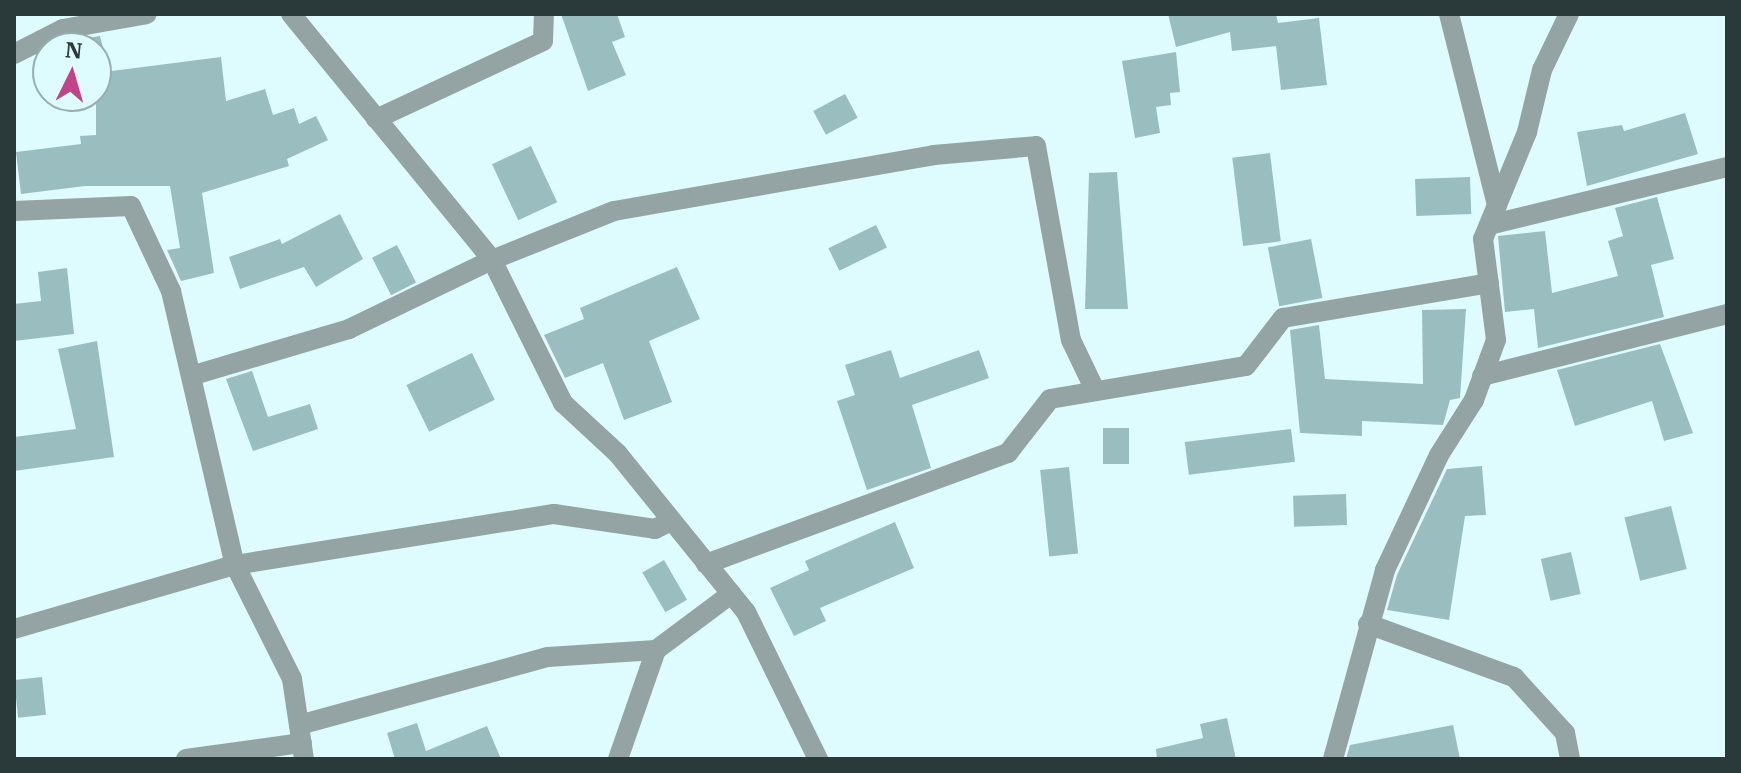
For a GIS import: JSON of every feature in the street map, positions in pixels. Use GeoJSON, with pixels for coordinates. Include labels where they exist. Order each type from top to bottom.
{"type":"FeatureCollection","features":[{"type":"Feature","properties":{"kind":"street"},"geometry":{"type":"LineString","coordinates":[[14,54],[63,29],[147,14]]}},
{"type":"Feature","properties":{"kind":"street"},"geometry":{"type":"LineString","coordinates":[[291,14],[492,260],[563,403],[618,454],[731,594],[779,669],[818,759]]}},
{"type":"Feature","properties":{"kind":"street"},"geometry":{"type":"LineString","coordinates":[[376,119],[543,41],[544,14]]}},
{"type":"Feature","properties":{"kind":"street"},"geometry":{"type":"LineString","coordinates":[[1449,14],[1497,205]]}},
{"type":"Feature","properties":{"kind":"street"},"geometry":{"type":"LineString","coordinates":[[1333,759],[1385,570],[1482,376],[1496,340],[1483,239],[1527,132],[1542,70],[1569,14]]}},
{"type":"Feature","properties":{"kind":"street"},"geometry":{"type":"LineString","coordinates":[[194,375],[349,329],[492,260],[614,211],[934,155],[1036,146],[1071,340],[1095,390]]}},
{"type":"Feature","properties":{"kind":"street"},"geometry":{"type":"LineString","coordinates":[[1489,225],[1727,167]]}},
{"type":"Feature","properties":{"kind":"street"},"geometry":{"type":"LineString","coordinates":[[14,211],[131,206],[171,291],[194,375],[235,565],[292,679],[302,742]]}},
{"type":"Feature","properties":{"kind":"street"},"geometry":{"type":"LineString","coordinates":[[706,564],[1008,453],[1050,399],[1246,366],[1283,318],[1489,283]]}},
{"type":"Feature","properties":{"kind":"street"},"geometry":{"type":"LineString","coordinates":[[1482,376],[1727,314]]}},
{"type":"Feature","properties":{"kind":"street"},"geometry":{"type":"LineString","coordinates":[[14,629],[235,565],[554,514],[655,529],[671,521]]}},
{"type":"Feature","properties":{"kind":"street"},"geometry":{"type":"LineString","coordinates":[[186,759],[302,742],[548,657],[656,650],[731,594]]}},
{"type":"Feature","properties":{"kind":"street"},"geometry":{"type":"LineString","coordinates":[[1368,624],[1514,677],[1565,733],[1570,759]]}},
{"type":"Feature","properties":{"kind":"street"},"geometry":{"type":"LineString","coordinates":[[618,759],[656,650]]}},
{"type":"Feature","properties":{"kind":"building"},"geometry":{"type":"Polygon","coordinates":[[[561,14],[617,14],[625,37],[612,42],[626,75],[588,91],[561,14]]]}},
{"type":"Feature","properties":{"kind":"building"},"geometry":{"type":"Polygon","coordinates":[[[1168,14],[1276,14],[1278,23],[1319,18],[1327,85],[1281,90],[1276,46],[1232,51],[1230,32],[1176,47],[1168,14]]]}},
{"type":"Feature","properties":{"kind":"building"},"geometry":{"type":"Polygon","coordinates":[[[1176,52],[1180,92],[1170,93],[1171,105],[1156,107],[1160,133],[1135,138],[1122,61],[1176,52]]]}},
{"type":"Feature","properties":{"kind":"building"},"geometry":{"type":"Polygon","coordinates":[[[221,57],[226,101],[265,89],[273,115],[294,108],[299,124],[316,116],[328,140],[287,159],[289,166],[202,193],[214,273],[181,281],[167,250],[180,248],[170,186],[85,186],[21,194],[16,152],[81,144],[80,136],[96,135],[96,112],[112,112],[112,71],[221,57]]]}},
{"type":"Feature","properties":{"kind":"building"},"geometry":{"type":"Polygon","coordinates":[[[845,94],[858,118],[826,135],[813,111],[845,94]]]}},
{"type":"Feature","properties":{"kind":"building"},"geometry":{"type":"Polygon","coordinates":[[[1685,113],[1698,154],[1587,186],[1577,132],[1622,125],[1624,131],[1685,113]]]}},
{"type":"Feature","properties":{"kind":"building"},"geometry":{"type":"Polygon","coordinates":[[[531,146],[557,202],[518,220],[492,164],[531,146]]]}},
{"type":"Feature","properties":{"kind":"building"},"geometry":{"type":"Polygon","coordinates":[[[1270,153],[1281,241],[1243,246],[1232,158],[1270,153]]]}},
{"type":"Feature","properties":{"kind":"building"},"geometry":{"type":"Polygon","coordinates":[[[1117,172],[1128,309],[1085,309],[1089,173],[1117,172]]]}},
{"type":"Feature","properties":{"kind":"building"},"geometry":{"type":"Polygon","coordinates":[[[1470,177],[1471,214],[1416,216],[1415,179],[1470,177]]]}},
{"type":"Feature","properties":{"kind":"building"},"geometry":{"type":"Polygon","coordinates":[[[1657,197],[1674,259],[1651,265],[1664,317],[1538,348],[1534,309],[1505,312],[1498,236],[1545,231],[1552,293],[1618,276],[1608,241],[1623,236],[1615,208],[1657,197]]]}},
{"type":"Feature","properties":{"kind":"building"},"geometry":{"type":"Polygon","coordinates":[[[340,214],[363,259],[316,287],[304,267],[240,289],[229,257],[280,239],[282,244],[340,214]]]}},
{"type":"Feature","properties":{"kind":"building"},"geometry":{"type":"Polygon","coordinates":[[[876,225],[887,247],[839,271],[828,248],[876,225]]]}},
{"type":"Feature","properties":{"kind":"building"},"geometry":{"type":"Polygon","coordinates":[[[1311,239],[1322,298],[1279,306],[1268,247],[1311,239]]]}},
{"type":"Feature","properties":{"kind":"building"},"geometry":{"type":"Polygon","coordinates":[[[397,245],[416,282],[391,295],[372,258],[397,245]]]}},
{"type":"Feature","properties":{"kind":"building"},"geometry":{"type":"Polygon","coordinates":[[[677,267],[700,319],[649,341],[672,402],[624,420],[603,363],[565,378],[544,335],[584,319],[580,308],[677,267]]]}},
{"type":"Feature","properties":{"kind":"building"},"geometry":{"type":"Polygon","coordinates":[[[67,268],[74,334],[14,341],[14,304],[41,301],[38,272],[67,268]]]}},
{"type":"Feature","properties":{"kind":"building"},"geometry":{"type":"Polygon","coordinates":[[[1466,309],[1460,398],[1450,400],[1443,425],[1362,421],[1362,436],[1300,433],[1290,330],[1319,325],[1325,379],[1423,384],[1422,310],[1466,309]]]}},
{"type":"Feature","properties":{"kind":"building"},"geometry":{"type":"Polygon","coordinates":[[[97,341],[114,457],[14,471],[14,437],[76,429],[58,349],[97,341]]]}},
{"type":"Feature","properties":{"kind":"building"},"geometry":{"type":"Polygon","coordinates":[[[1660,344],[1693,433],[1664,441],[1652,401],[1575,426],[1557,370],[1660,344]]]}},
{"type":"Feature","properties":{"kind":"building"},"geometry":{"type":"Polygon","coordinates":[[[891,350],[900,378],[979,350],[989,378],[912,405],[931,468],[867,490],[837,401],[855,395],[845,365],[891,350]]]}},
{"type":"Feature","properties":{"kind":"building"},"geometry":{"type":"Polygon","coordinates":[[[472,353],[495,400],[429,432],[406,385],[472,353]]]}},
{"type":"Feature","properties":{"kind":"building"},"geometry":{"type":"Polygon","coordinates":[[[252,371],[268,417],[310,404],[318,429],[253,451],[226,379],[252,371]]]}},
{"type":"Feature","properties":{"kind":"building"},"geometry":{"type":"Polygon","coordinates":[[[1103,428],[1129,428],[1129,464],[1103,464],[1103,428]]]}},
{"type":"Feature","properties":{"kind":"building"},"geometry":{"type":"Polygon","coordinates":[[[1291,429],[1295,462],[1189,475],[1185,442],[1291,429]]]}},
{"type":"Feature","properties":{"kind":"building"},"geometry":{"type":"Polygon","coordinates":[[[1482,466],[1486,515],[1465,516],[1449,620],[1387,610],[1397,575],[1447,469],[1482,466]]]}},
{"type":"Feature","properties":{"kind":"building"},"geometry":{"type":"Polygon","coordinates":[[[1069,467],[1078,554],[1049,557],[1040,470],[1069,467]]]}},
{"type":"Feature","properties":{"kind":"building"},"geometry":{"type":"Polygon","coordinates":[[[1346,494],[1347,525],[1294,527],[1293,496],[1346,494]]]}},
{"type":"Feature","properties":{"kind":"building"},"geometry":{"type":"Polygon","coordinates":[[[1671,506],[1687,569],[1640,581],[1624,518],[1671,506]]]}},
{"type":"Feature","properties":{"kind":"building"},"geometry":{"type":"Polygon","coordinates":[[[895,522],[914,568],[820,608],[826,621],[794,636],[770,588],[809,570],[805,561],[895,522]]]}},
{"type":"Feature","properties":{"kind":"building"},"geometry":{"type":"Polygon","coordinates":[[[1571,552],[1581,594],[1550,601],[1541,559],[1571,552]]]}},
{"type":"Feature","properties":{"kind":"building"},"geometry":{"type":"Polygon","coordinates":[[[664,560],[687,600],[665,612],[642,572],[664,560]]]}},
{"type":"Feature","properties":{"kind":"building"},"geometry":{"type":"Polygon","coordinates":[[[42,677],[46,715],[18,718],[14,680],[42,677]]]}},
{"type":"Feature","properties":{"kind":"building"},"geometry":{"type":"Polygon","coordinates":[[[1227,718],[1236,759],[1157,759],[1156,749],[1203,738],[1200,724],[1227,718]]]}},
{"type":"Feature","properties":{"kind":"building"},"geometry":{"type":"Polygon","coordinates":[[[417,723],[426,751],[487,726],[501,759],[395,759],[387,733],[417,723]]]}},
{"type":"Feature","properties":{"kind":"building"},"geometry":{"type":"Polygon","coordinates":[[[1453,725],[1460,759],[1346,759],[1350,745],[1453,725]]]}}]}
